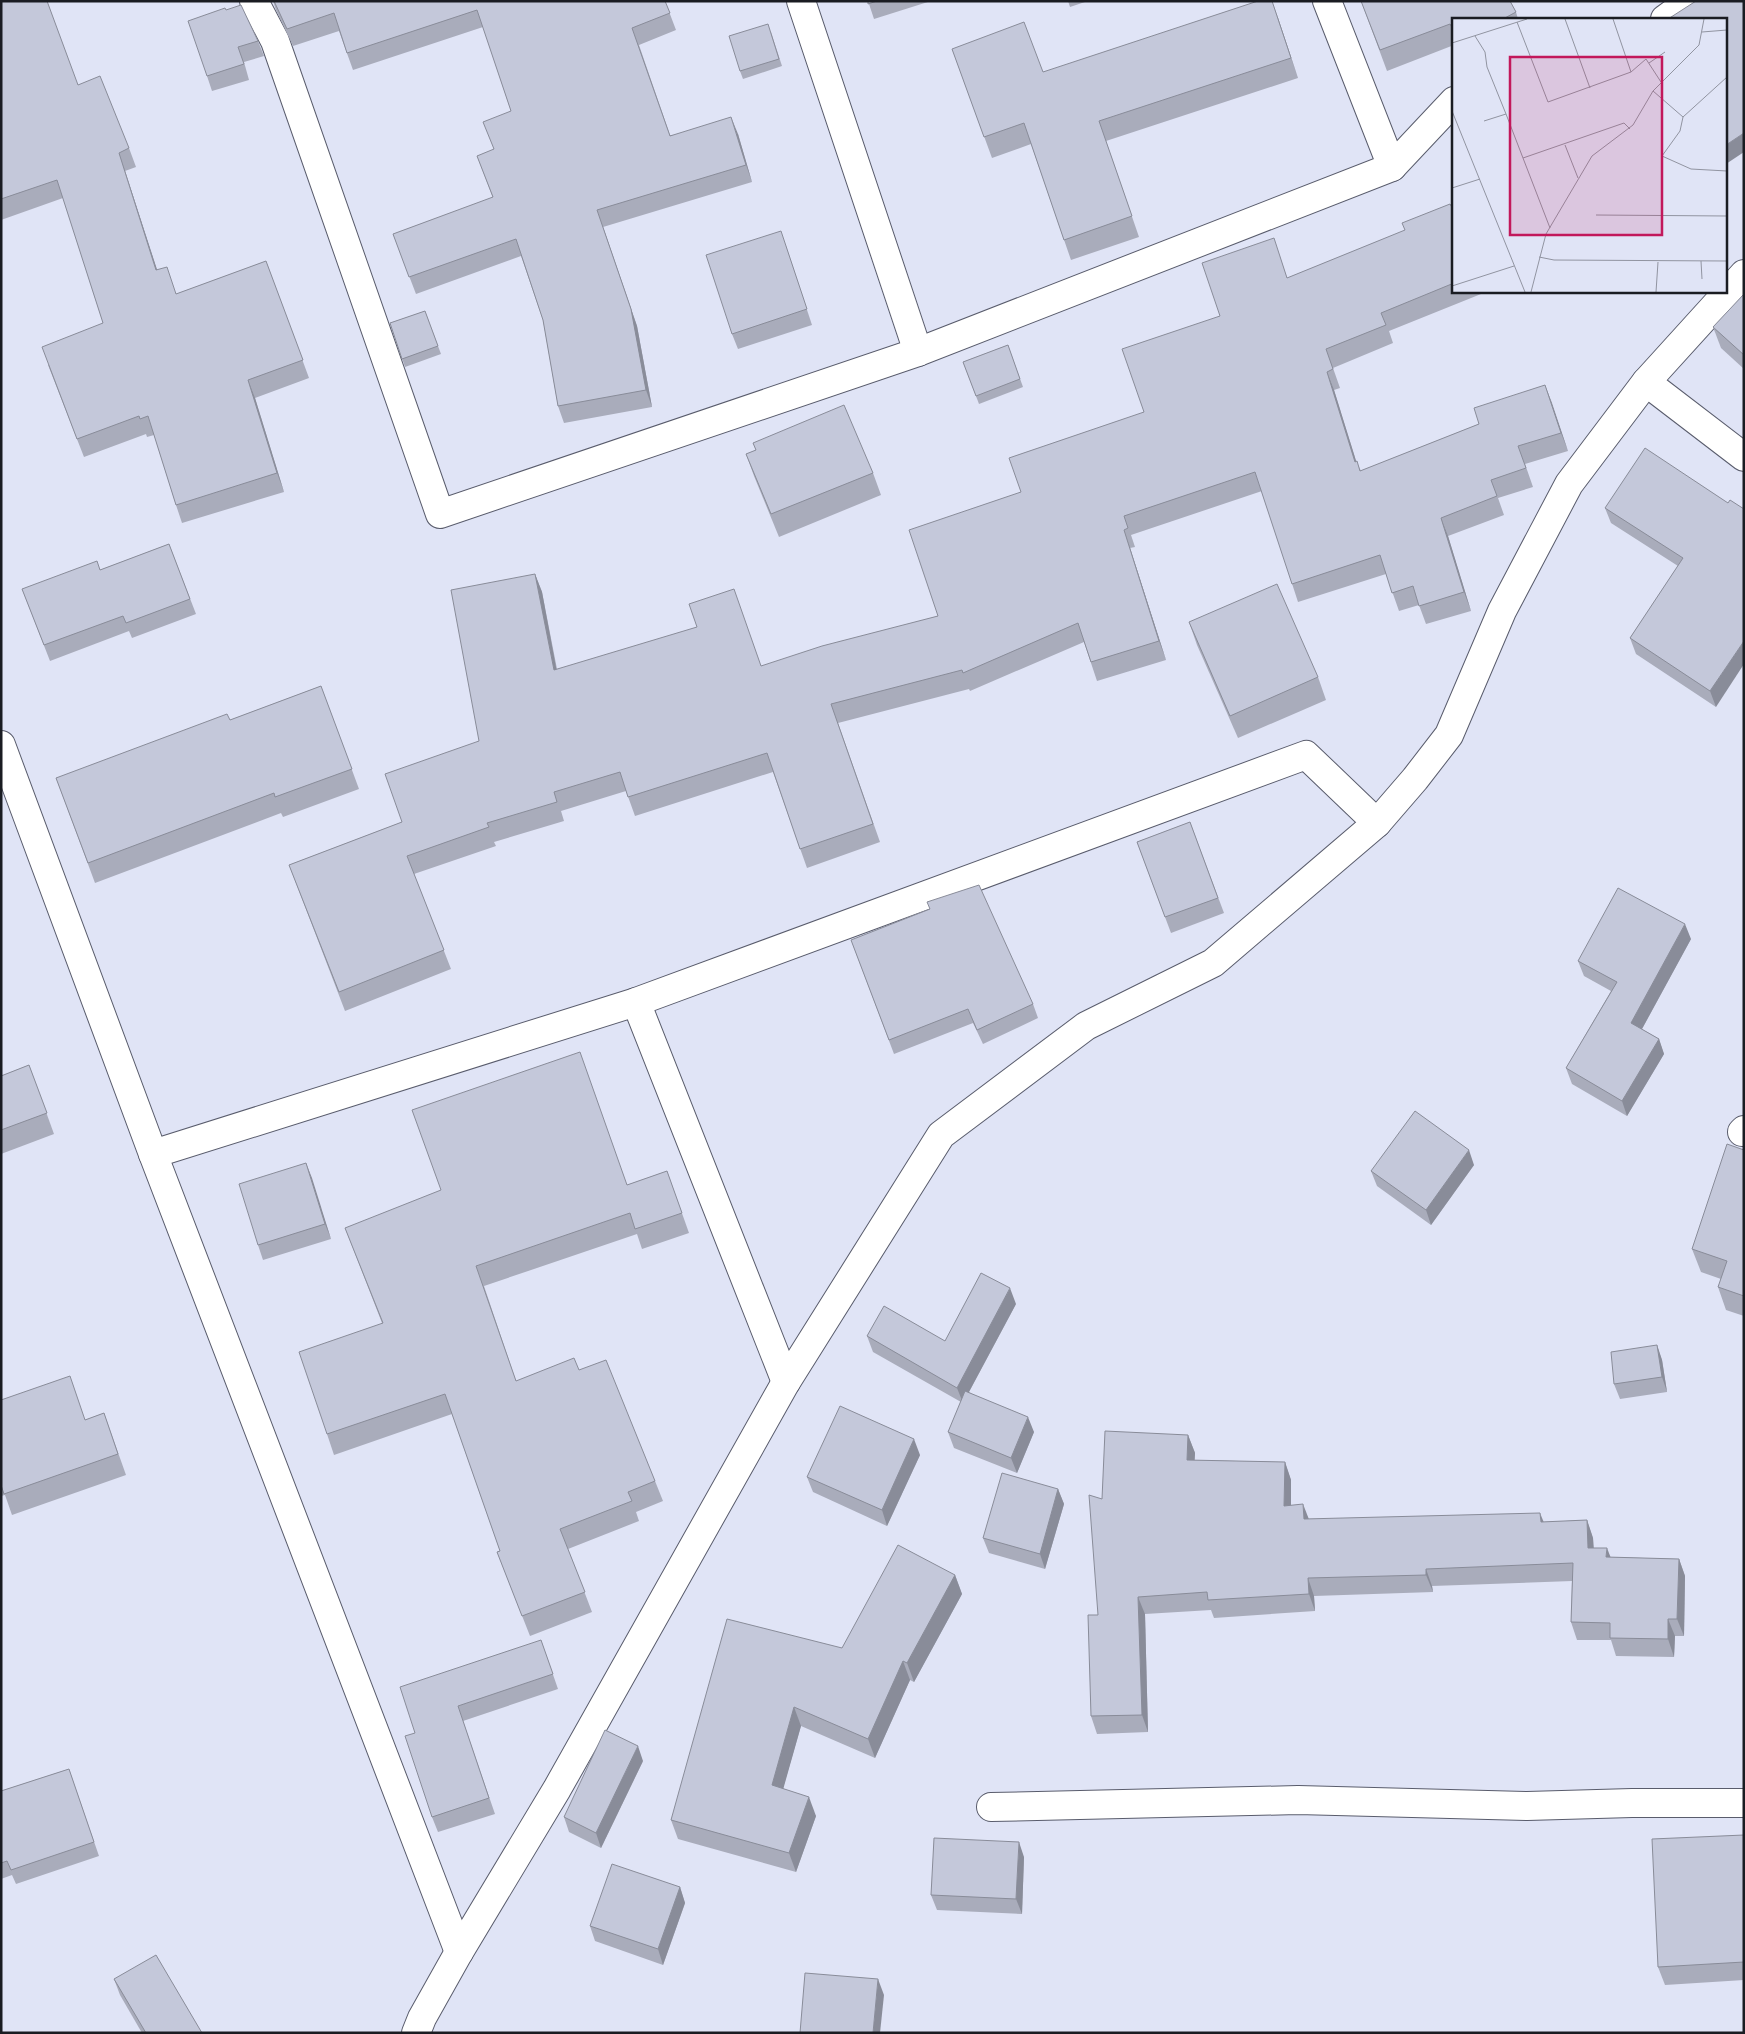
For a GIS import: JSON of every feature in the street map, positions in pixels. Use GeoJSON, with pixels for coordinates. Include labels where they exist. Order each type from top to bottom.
{"type":"FeatureCollection","features":[{"type":"Feature","properties":{"kind":"street"},"geometry":{"type":"LineString","coordinates":[[254,1],[275,41],[440,514],[918,352],[1392,167],[1452,103]]}},
{"type":"Feature","properties":{"kind":"street"},"geometry":{"type":"LineString","coordinates":[[801,1],[918,352]]}},
{"type":"Feature","properties":{"kind":"street"},"geometry":{"type":"LineString","coordinates":[[1327,1],[1392,167]]}},
{"type":"Feature","properties":{"kind":"street"},"geometry":{"type":"LineString","coordinates":[[1666,18],[1690,1]]}},
{"type":"Feature","properties":{"kind":"street"},"geometry":{"type":"LineString","coordinates":[[1728,283],[1736,273]]}},
{"type":"Feature","properties":{"kind":"street"},"geometry":{"type":"LineString","coordinates":[[416,2033],[422,2018],[459,1952],[557,1789],[786,1382],[941,1134],[1086,1026],[1213,963],[1377,824],[1449,735],[1502,610],[1569,484],[1646,382],[1720,292]]}},
{"type":"Feature","properties":{"kind":"street"},"geometry":{"type":"LineString","coordinates":[[1646,382],[1744,457]]}},
{"type":"Feature","properties":{"kind":"street"},"geometry":{"type":"LineString","coordinates":[[1,745],[153,1154],[459,1952]]}},
{"type":"Feature","properties":{"kind":"street"},"geometry":{"type":"LineString","coordinates":[[153,1154],[636,1002],[1306,755],[1377,824]]}},
{"type":"Feature","properties":{"kind":"street"},"geometry":{"type":"LineString","coordinates":[[636,1002],[786,1382]]}},
{"type":"Feature","properties":{"kind":"street"},"geometry":{"type":"LineString","coordinates":[[991,1807],[1298,1800],[1527,1806],[1632,1803],[1744,1803]]}},
{"type":"Feature","properties":{"kind":"building"},"geometry":{"type":"Polygon","coordinates":[[[1,1],[47,1],[78,85],[100,76],[129,148],[119,153],[156,270],[167,267],[176,294],[266,261],[303,360],[248,380],[277,473],[176,505],[148,416],[140,419],[139,416],[77,439],[42,347],[103,323],[57,180],[1,199],[1,1]]]}},
{"type":"Feature","properties":{"kind":"building"},"geometry":{"type":"Polygon","coordinates":[[[274,1],[665,1],[670,13],[632,28],[670,136],[731,117],[746,165],[597,210],[631,309],[646,390],[558,406],[543,320],[516,239],[409,277],[393,234],[493,197],[477,156],[494,149],[483,122],[511,111],[477,10],[347,53],[334,13],[287,29],[274,1]]]}},
{"type":"Feature","properties":{"kind":"building"},"geometry":{"type":"Polygon","coordinates":[[[1258,1],[1272,1],[1291,58],[1099,121],[1132,216],[1064,240],[1024,123],[984,137],[952,49],[1024,22],[1043,72],[1258,1]]]}},
{"type":"Feature","properties":{"kind":"building"},"geometry":{"type":"Polygon","coordinates":[[[1361,1],[1510,1],[1516,12],[1505,18],[1452,18],[1452,28],[1450,24],[1380,50],[1361,1]]]}},
{"type":"Feature","properties":{"kind":"building"},"geometry":{"type":"Polygon","coordinates":[[[1696,1],[1744,1],[1744,133],[1728,144],[1728,18],[1670,18],[1696,1]]]}},
{"type":"Feature","properties":{"kind":"building"},"geometry":{"type":"Polygon","coordinates":[[[241,5],[258,41],[238,47],[244,64],[207,76],[188,21],[225,8],[226,10],[241,5]]]}},
{"type":"Feature","properties":{"kind":"building"},"geometry":{"type":"Polygon","coordinates":[[[768,24],[779,59],[740,71],[729,36],[768,24]]]}},
{"type":"Feature","properties":{"kind":"building"},"geometry":{"type":"Polygon","coordinates":[[[1450,204],[1452,208],[1452,284],[1381,313],[1386,325],[1326,349],[1333,369],[1327,372],[1355,462],[1357,461],[1360,471],[1479,424],[1474,408],[1545,385],[1561,433],[1518,446],[1526,468],[1491,480],[1497,496],[1441,518],[1464,592],[1419,606],[1413,586],[1392,593],[1380,555],[1292,584],[1255,472],[1124,516],[1128,528],[1124,530],[1159,641],[1091,662],[1078,623],[963,673],[962,670],[831,704],[873,824],[800,849],[767,753],[628,797],[620,772],[554,792],[557,802],[487,823],[489,827],[407,856],[444,950],[339,992],[289,865],[402,822],[385,774],[479,741],[451,590],[535,574],[554,670],[697,627],[689,604],[734,589],[761,666],[822,646],[938,616],[909,530],[1021,492],[1009,458],[1144,412],[1122,349],[1220,316],[1202,263],[1274,238],[1287,278],[1405,230],[1402,223],[1450,204]]]}},
{"type":"Feature","properties":{"kind":"building"},"geometry":{"type":"Polygon","coordinates":[[[781,231],[807,309],[732,334],[706,255],[781,231]]]}},
{"type":"Feature","properties":{"kind":"building"},"geometry":{"type":"Polygon","coordinates":[[[1744,294],[1744,355],[1713,327],[1744,294]]]}},
{"type":"Feature","properties":{"kind":"building"},"geometry":{"type":"Polygon","coordinates":[[[425,311],[438,346],[402,359],[390,323],[425,311]]]}},
{"type":"Feature","properties":{"kind":"building"},"geometry":{"type":"Polygon","coordinates":[[[1008,345],[1020,379],[976,396],[963,362],[1008,345]]]}},
{"type":"Feature","properties":{"kind":"building"},"geometry":{"type":"Polygon","coordinates":[[[844,405],[873,473],[771,514],[746,454],[756,450],[753,443],[844,405]]]}},
{"type":"Feature","properties":{"kind":"building"},"geometry":{"type":"Polygon","coordinates":[[[1645,448],[1728,503],[1730,500],[1744,509],[1744,641],[1710,691],[1630,638],[1683,558],[1605,508],[1645,448]]]}},
{"type":"Feature","properties":{"kind":"building"},"geometry":{"type":"Polygon","coordinates":[[[169,544],[190,599],[126,623],[123,616],[44,645],[22,589],[97,561],[100,570],[169,544]]]}},
{"type":"Feature","properties":{"kind":"building"},"geometry":{"type":"Polygon","coordinates":[[[1277,584],[1318,677],[1230,716],[1189,622],[1277,584]]]}},
{"type":"Feature","properties":{"kind":"building"},"geometry":{"type":"Polygon","coordinates":[[[321,686],[352,769],[275,797],[274,793],[88,863],[56,778],[227,714],[230,720],[321,686]]]}},
{"type":"Feature","properties":{"kind":"building"},"geometry":{"type":"Polygon","coordinates":[[[1190,822],[1218,898],[1165,917],[1137,842],[1190,822]]]}},
{"type":"Feature","properties":{"kind":"building"},"geometry":{"type":"Polygon","coordinates":[[[979,885],[1033,1004],[977,1030],[968,1009],[889,1040],[851,940],[930,909],[927,902],[979,885]]]}},
{"type":"Feature","properties":{"kind":"building"},"geometry":{"type":"Polygon","coordinates":[[[1618,888],[1685,924],[1631,1023],[1659,1039],[1622,1101],[1566,1068],[1617,982],[1578,961],[1618,888]]]}},
{"type":"Feature","properties":{"kind":"building"},"geometry":{"type":"Polygon","coordinates":[[[580,1052],[627,1185],[667,1171],[682,1213],[635,1229],[630,1213],[476,1266],[516,1381],[574,1358],[579,1370],[606,1360],[655,1481],[628,1492],[632,1501],[560,1529],[585,1592],[522,1616],[497,1552],[500,1551],[445,1394],[327,1434],[299,1352],[383,1323],[345,1228],[441,1190],[412,1110],[580,1052]]]}},
{"type":"Feature","properties":{"kind":"building"},"geometry":{"type":"Polygon","coordinates":[[[29,1065],[47,1113],[1,1130],[1,1076],[29,1065]]]}},
{"type":"Feature","properties":{"kind":"building"},"geometry":{"type":"Polygon","coordinates":[[[1415,1111],[1469,1150],[1426,1210],[1371,1171],[1415,1111]]]}},
{"type":"Feature","properties":{"kind":"building"},"geometry":{"type":"Polygon","coordinates":[[[1727,1144],[1744,1150],[1744,1296],[1718,1287],[1727,1261],[1692,1249],[1727,1144]]]}},
{"type":"Feature","properties":{"kind":"building"},"geometry":{"type":"Polygon","coordinates":[[[306,1163],[325,1224],[258,1245],[239,1184],[306,1163]]]}},
{"type":"Feature","properties":{"kind":"building"},"geometry":{"type":"Polygon","coordinates":[[[981,1273],[1010,1288],[957,1388],[867,1336],[884,1306],[945,1341],[981,1273]]]}},
{"type":"Feature","properties":{"kind":"building"},"geometry":{"type":"Polygon","coordinates":[[[1657,1345],[1662,1377],[1614,1384],[1611,1352],[1657,1345]]]}},
{"type":"Feature","properties":{"kind":"building"},"geometry":{"type":"Polygon","coordinates":[[[70,1376],[85,1420],[104,1413],[118,1454],[4,1494],[1,1485],[1,1400],[70,1376]]]}},
{"type":"Feature","properties":{"kind":"building"},"geometry":{"type":"Polygon","coordinates":[[[965,1391],[1028,1417],[1011,1458],[948,1432],[965,1391]]]}},
{"type":"Feature","properties":{"kind":"building"},"geometry":{"type":"Polygon","coordinates":[[[840,1406],[914,1439],[882,1510],[807,1477],[840,1406]]]}},
{"type":"Feature","properties":{"kind":"building"},"geometry":{"type":"Polygon","coordinates":[[[1105,1431],[1188,1435],[1187,1460],[1285,1462],[1284,1506],[1303,1504],[1304,1519],[1540,1513],[1541,1522],[1587,1520],[1588,1548],[1607,1548],[1606,1557],[1679,1559],[1677,1619],[1668,1619],[1668,1639],[1610,1638],[1610,1623],[1571,1622],[1573,1563],[1426,1569],[1426,1575],[1308,1578],[1309,1594],[1208,1600],[1207,1592],[1138,1597],[1142,1715],[1091,1716],[1088,1615],[1098,1615],[1089,1495],[1102,1499],[1105,1431]]]}},
{"type":"Feature","properties":{"kind":"building"},"geometry":{"type":"Polygon","coordinates":[[[1002,1473],[1058,1489],[1040,1554],[983,1538],[1002,1473]]]}},
{"type":"Feature","properties":{"kind":"building"},"geometry":{"type":"Polygon","coordinates":[[[898,1545],[955,1575],[907,1663],[903,1661],[868,1739],[794,1707],[772,1785],[809,1797],[789,1853],[671,1820],[727,1619],[842,1648],[898,1545]]]}},
{"type":"Feature","properties":{"kind":"building"},"geometry":{"type":"Polygon","coordinates":[[[541,1640],[553,1674],[458,1706],[489,1798],[432,1817],[405,1736],[415,1733],[400,1687],[541,1640]]]}},
{"type":"Feature","properties":{"kind":"building"},"geometry":{"type":"Polygon","coordinates":[[[605,1730],[638,1746],[596,1833],[564,1817],[605,1730]]]}},
{"type":"Feature","properties":{"kind":"building"},"geometry":{"type":"Polygon","coordinates":[[[69,1769],[94,1842],[11,1870],[7,1861],[1,1863],[1,1791],[69,1769]]]}},
{"type":"Feature","properties":{"kind":"building"},"geometry":{"type":"Polygon","coordinates":[[[1744,1835],[1744,1962],[1658,1967],[1652,1839],[1744,1835]]]}},
{"type":"Feature","properties":{"kind":"building"},"geometry":{"type":"Polygon","coordinates":[[[934,1838],[1019,1842],[1016,1899],[931,1895],[934,1838]]]}},
{"type":"Feature","properties":{"kind":"building"},"geometry":{"type":"Polygon","coordinates":[[[612,1864],[680,1887],[658,1949],[590,1926],[612,1864]]]}},
{"type":"Feature","properties":{"kind":"building"},"geometry":{"type":"Polygon","coordinates":[[[156,1955],[202,2033],[146,2033],[114,1979],[156,1955]]]}},
{"type":"Feature","properties":{"kind":"building"},"geometry":{"type":"Polygon","coordinates":[[[805,1973],[878,1979],[873,2033],[800,2033],[805,1973]]]}}]}
